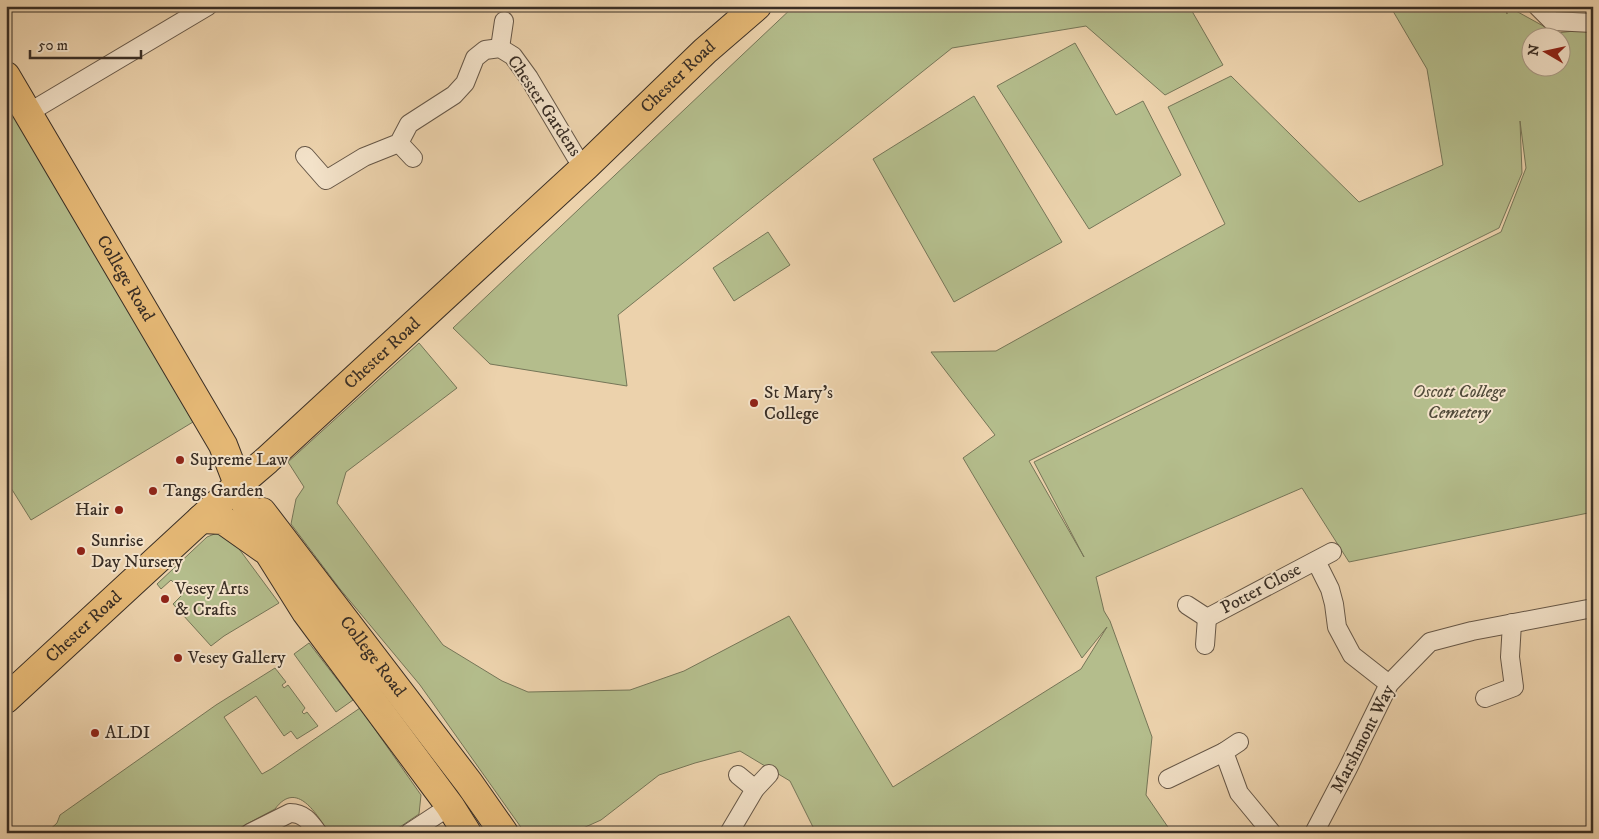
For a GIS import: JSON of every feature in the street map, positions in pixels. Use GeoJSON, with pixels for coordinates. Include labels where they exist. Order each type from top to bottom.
{"type":"FeatureCollection","features":[{"type":"Feature","properties":{"kind":"main road","name":"Chester Road"},"geometry":{"type":"LineString","coordinates":[[6,700],[586,166],[705,51],[757,6]]}},
{"type":"Feature","properties":{"kind":"main road","name":"College Road"},"geometry":{"type":"LineString","coordinates":[[6,76],[223,445],[252,523],[269,553],[306,612],[450,806],[467,833]]}},
{"type":"Feature","properties":{"kind":"main road","name":"College Road"},"geometry":{"type":"LineString","coordinates":[[239,484],[433,736],[504,833]]}},
{"type":"Feature","properties":{"kind":"main road","name":"College Road"},"geometry":{"type":"LineString","coordinates":[[201,519],[223,520],[269,553]]}},
{"type":"Feature","properties":{"kind":"street"},"geometry":{"type":"LineString","coordinates":[[28,112],[208,6]]}},
{"type":"Feature","properties":{"kind":"street"},"geometry":{"type":"LineString","coordinates":[[1538,6],[1552,21],[1593,23]]}},
{"type":"Feature","properties":{"kind":"street","name":"Chester Gardens"},"geometry":{"type":"LineString","coordinates":[[500,48],[504,21]]}},
{"type":"Feature","properties":{"kind":"street","name":"Chester Gardens"},"geometry":{"type":"LineString","coordinates":[[399,143],[409,124],[454,95],[465,83],[475,58],[485,50],[500,48],[513,56],[576,157],[586,166]]}},
{"type":"Feature","properties":{"kind":"street"},"geometry":{"type":"LineString","coordinates":[[305,156],[326,180],[364,157],[399,143],[413,158]]}},
{"type":"Feature","properties":{"kind":"street","name":"Potter Close"},"geometry":{"type":"LineString","coordinates":[[1207,618],[1332,552]]}},
{"type":"Feature","properties":{"kind":"street","name":"Potter Close"},"geometry":{"type":"LineString","coordinates":[[1316,561],[1330,589],[1337,627],[1352,655],[1389,684]]}},
{"type":"Feature","properties":{"kind":"street","name":"Potter Close"},"geometry":{"type":"LineString","coordinates":[[1187,605],[1207,618]]}},
{"type":"Feature","properties":{"kind":"street","name":"Marshmont Way"},"geometry":{"type":"LineString","coordinates":[[1314,833],[1389,684],[1430,642],[1472,631],[1593,608]]}},
{"type":"Feature","properties":{"kind":"street","name":"Potter Close"},"geometry":{"type":"LineString","coordinates":[[1205,644],[1207,618]]}},
{"type":"Feature","properties":{"kind":"street"},"geometry":{"type":"LineString","coordinates":[[1486,698],[1518,693],[1510,657],[1512,623]]}},
{"type":"Feature","properties":{"kind":"street"},"geometry":{"type":"LineString","coordinates":[[1168,779],[1224,752],[1239,742]]}},
{"type":"Feature","properties":{"kind":"street"},"geometry":{"type":"LineString","coordinates":[[1224,752],[1239,793],[1272,833]]}},
{"type":"Feature","properties":{"kind":"street"},"geometry":{"type":"LineString","coordinates":[[729,833],[755,789],[769,774]]}},
{"type":"Feature","properties":{"kind":"street"},"geometry":{"type":"LineString","coordinates":[[738,775],[755,789]]}},
{"type":"Feature","properties":{"kind":"street"},"geometry":{"type":"LineString","coordinates":[[409,833],[450,806]]}},
{"type":"Feature","properties":{"kind":"street"},"geometry":{"type":"LineString","coordinates":[[250,833],[290,813],[305,816],[318,833]]}},
{"type":"Feature","properties":{"kind":"green space"},"geometry":{"type":"Polygon","coordinates":[[[794,6],[1189,6],[1223,65],[1165,95],[1086,26],[952,48],[618,315],[627,386],[490,364],[453,328],[794,6]]]}},
{"type":"Feature","properties":{"kind":"green space","name":"Oscott College Cemetery"},"geometry":{"type":"Polygon","coordinates":[[[1390,6],[1504,6],[1507,14],[1507,6],[1547,28],[1522,28],[1522,78],[1572,78],[1572,31],[1593,29],[1593,512],[1349,562],[1302,488],[1096,577],[1104,611],[1110,621],[1152,737],[1146,795],[1172,833],[816,833],[790,781],[740,751],[659,775],[601,820],[572,833],[525,833],[420,685],[340,589],[291,524],[296,499],[304,487],[288,462],[419,343],[457,388],[346,472],[337,503],[443,645],[502,681],[528,692],[630,690],[684,671],[789,616],[893,787],[1081,669],[1107,627],[1082,658],[963,458],[995,435],[931,352],[996,351],[1225,224],[1168,107],[1231,76],[1359,202],[1443,165],[1427,69],[1390,6]],[[1520,121],[1522,173],[1499,228],[1029,461],[1084,557],[1034,462],[1501,232],[1526,168],[1520,121]]]}},
{"type":"Feature","properties":{"kind":"green space"},"geometry":{"type":"Polygon","coordinates":[[[1075,43],[1116,115],[1143,101],[1181,175],[1089,229],[997,86],[1075,43]]]}},
{"type":"Feature","properties":{"kind":"green space"},"geometry":{"type":"Polygon","coordinates":[[[974,96],[1062,242],[954,302],[873,159],[974,96]]]}},
{"type":"Feature","properties":{"kind":"green space"},"geometry":{"type":"Polygon","coordinates":[[[6,99],[193,422],[31,520],[6,480],[6,99]]]}},
{"type":"Feature","properties":{"kind":"green space"},"geometry":{"type":"Polygon","coordinates":[[[768,232],[790,265],[734,301],[713,268],[768,232]]]}},
{"type":"Feature","properties":{"kind":"green space"},"geometry":{"type":"Polygon","coordinates":[[[217,533],[231,538],[279,603],[224,636],[211,646],[173,604],[184,593],[171,580],[161,589],[157,584],[207,537],[217,533]]]}},
{"type":"Feature","properties":{"kind":"green space"},"geometry":{"type":"Polygon","coordinates":[[[309,643],[353,700],[336,712],[294,654],[309,643]]]}},
{"type":"Feature","properties":{"kind":"green space"},"geometry":{"type":"Polygon","coordinates":[[[275,668],[286,682],[282,685],[284,688],[288,685],[305,708],[302,712],[304,714],[307,712],[318,726],[297,739],[291,731],[284,736],[256,696],[224,717],[262,774],[360,708],[421,795],[419,814],[391,833],[329,833],[319,817],[306,803],[299,799],[291,798],[283,801],[275,809],[230,833],[46,833],[57,823],[60,815],[216,705],[275,668]]]}},
{"type":"Feature","properties":{"kind":"place","name":"St Mary's College"},"geometry":{"type":"Point","coordinates":[754,403]}},
{"type":"Feature","properties":{"kind":"place","name":"Supreme Law"},"geometry":{"type":"Point","coordinates":[180,460]}},
{"type":"Feature","properties":{"kind":"place","name":"Tangs Garden"},"geometry":{"type":"Point","coordinates":[153,491]}},
{"type":"Feature","properties":{"kind":"place","name":"Hair"},"geometry":{"type":"Point","coordinates":[119,510]}},
{"type":"Feature","properties":{"kind":"place","name":"Sunrise Day Nursery"},"geometry":{"type":"Point","coordinates":[81,551]}},
{"type":"Feature","properties":{"kind":"place","name":"Vesey Arts & Crafts"},"geometry":{"type":"Point","coordinates":[165,599]}},
{"type":"Feature","properties":{"kind":"place","name":"Vesey Gallery"},"geometry":{"type":"Point","coordinates":[178,658]}},
{"type":"Feature","properties":{"kind":"place","name":"ALDI"},"geometry":{"type":"Point","coordinates":[95,733]}}]}
